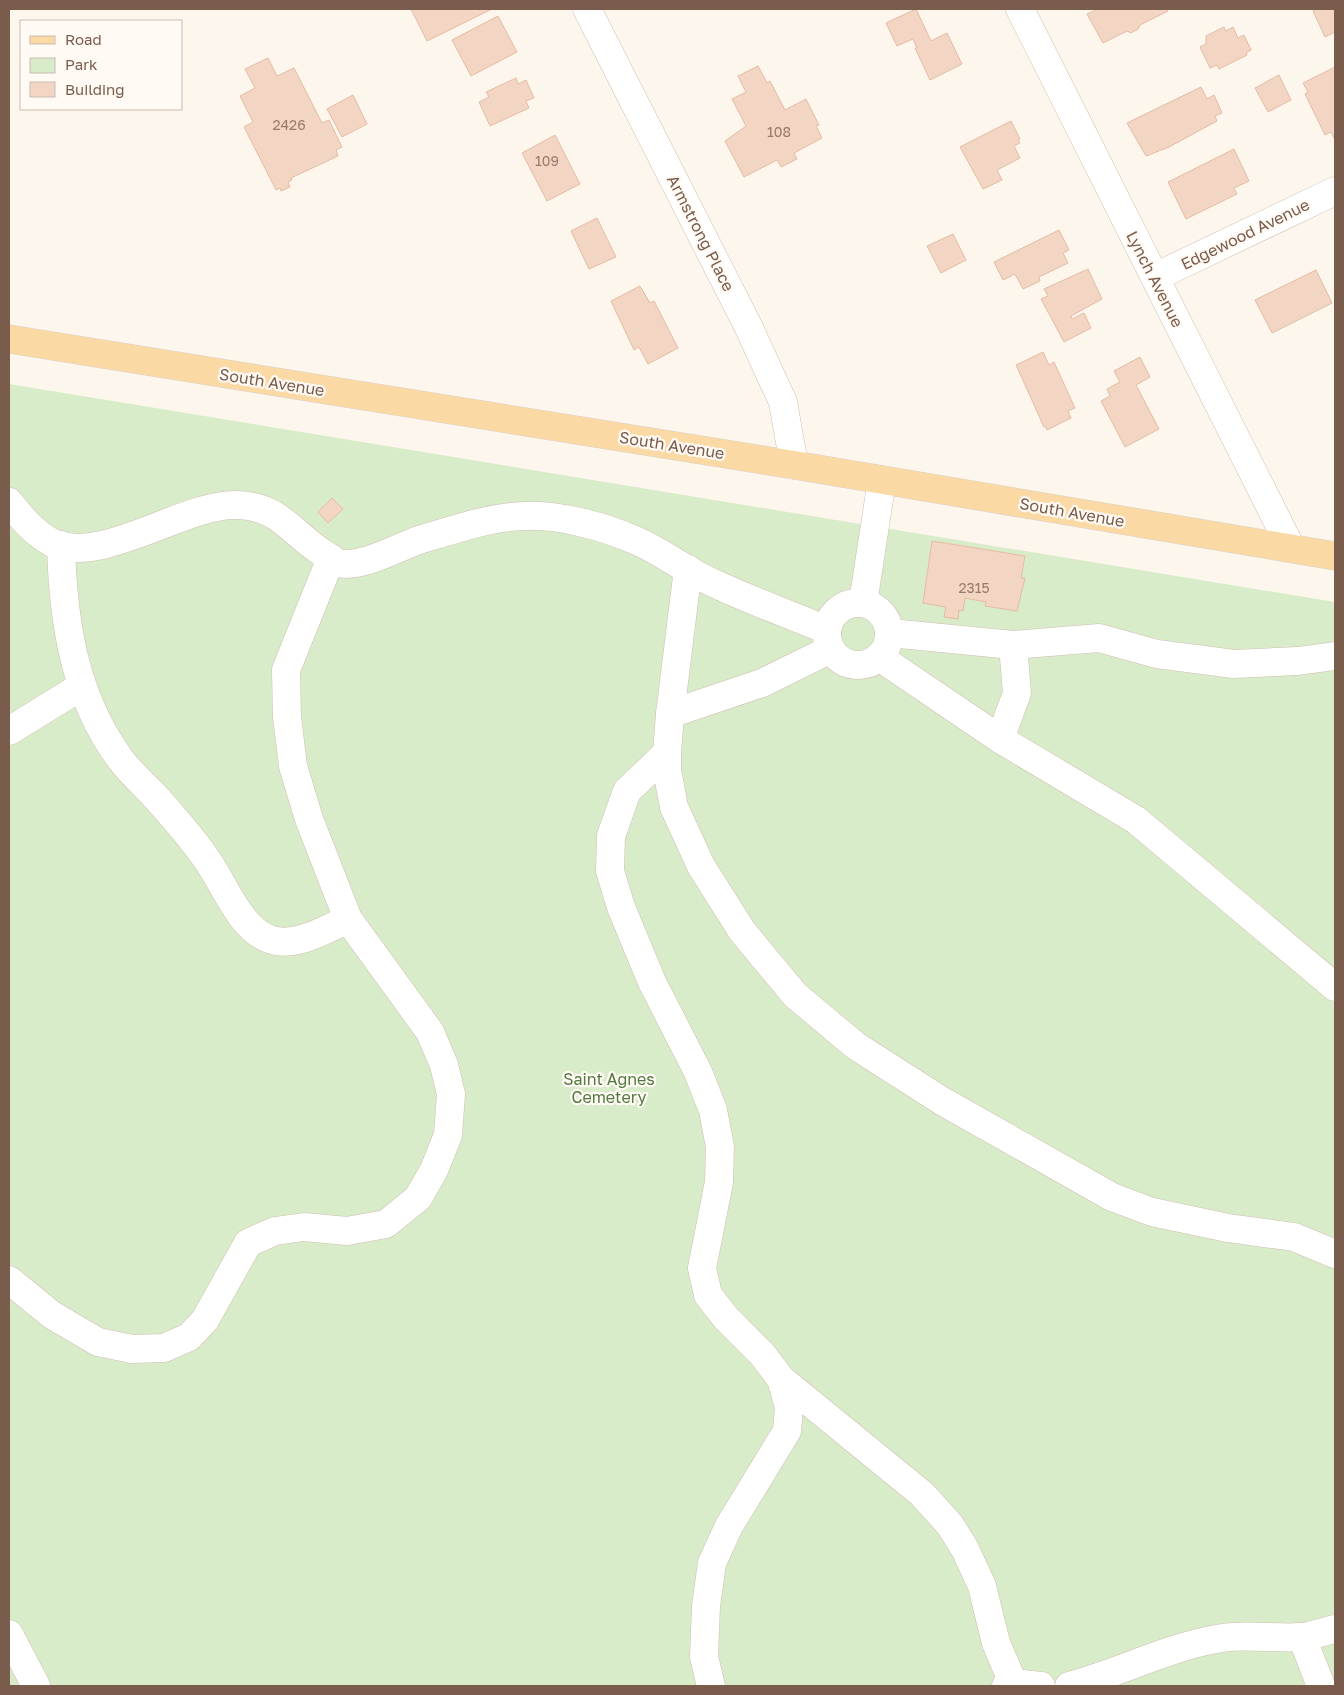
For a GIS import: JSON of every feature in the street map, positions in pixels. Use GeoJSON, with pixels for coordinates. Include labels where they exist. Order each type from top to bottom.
{"type":"FeatureCollection","features":[{"type":"Feature","properties":{"kind":"main road","name":"South Avenue"},"geometry":{"type":"LineString","coordinates":[[9,340],[794,465],[1335,556]]}},
{"type":"Feature","properties":{"kind":"street","name":"Armstrong Place"},"geometry":{"type":"LineString","coordinates":[[587,9],[748,326],[783,402],[794,465]]}},
{"type":"Feature","properties":{"kind":"street","name":"Lynch Avenue"},"geometry":{"type":"LineString","coordinates":[[1020,9],[1291,548]]}},
{"type":"Feature","properties":{"kind":"street","name":"Edgewood Avenue"},"geometry":{"type":"LineString","coordinates":[[1155,278],[1335,191]]}},
{"type":"Feature","properties":{"kind":"street"},"geometry":{"type":"LineString","coordinates":[[863,603],[882,480]]}},
{"type":"Feature","properties":{"kind":"street"},"geometry":{"type":"LineString","coordinates":[[9,502],[32,529],[52,543],[79,550],[110,542],[210,508],[235,505],[259,508],[285,520],[312,547],[338,563],[362,562],[416,541],[478,522],[525,515],[577,522],[637,541],[705,579],[829,640],[845,663],[855,665],[865,665],[885,645],[1013,645],[1099,638],[1157,654],[1234,664],[1298,661],[1335,656]]}},
{"type":"Feature","properties":{"kind":"street"},"geometry":{"type":"LineString","coordinates":[[61,545],[62,596],[72,653],[88,704],[121,760],[185,829],[218,875],[244,921],[270,940],[284,941],[306,938],[348,919]]}},
{"type":"Feature","properties":{"kind":"street"},"geometry":{"type":"LineString","coordinates":[[9,1280],[52,1315],[98,1342],[132,1349],[164,1348],[189,1337],[206,1320],[248,1243],[275,1232],[304,1227],[347,1231],[386,1224],[418,1198],[434,1170],[448,1135],[451,1094],[444,1065],[430,1032],[348,919],[310,819],[293,766],[286,717],[286,670],[331,558]]}},
{"type":"Feature","properties":{"kind":"street"},"geometry":{"type":"LineString","coordinates":[[688,570],[667,753],[667,770],[674,806],[701,866],[742,931],[795,995],[856,1046],[942,1101],[1112,1197],[1152,1212],[1228,1228],[1294,1237],[1335,1254]]}},
{"type":"Feature","properties":{"kind":"street"},"geometry":{"type":"LineString","coordinates":[[670,714],[762,683],[829,640],[836,612],[844,606],[863,603],[874,606],[882,614],[885,645],[1000,739],[1136,820],[1335,987]]}},
{"type":"Feature","properties":{"kind":"street"},"geometry":{"type":"LineString","coordinates":[[1000,739],[1017,693],[1013,645]]}},
{"type":"Feature","properties":{"kind":"street"},"geometry":{"type":"LineString","coordinates":[[9,732],[82,686]]}},
{"type":"Feature","properties":{"kind":"street"},"geometry":{"type":"LineString","coordinates":[[667,753],[627,791],[611,836],[610,871],[621,907],[652,982],[698,1072],[713,1110],[720,1147],[719,1182],[702,1268],[708,1295],[726,1318],[762,1354],[781,1379],[922,1494],[950,1525],[965,1549],[982,1586],[996,1643],[1009,1684],[1041,1686]]}},
{"type":"Feature","properties":{"kind":"street"},"geometry":{"type":"LineString","coordinates":[[711,1686],[704,1657],[706,1606],[712,1563],[729,1526],[787,1431],[789,1407],[781,1379]]}},
{"type":"Feature","properties":{"kind":"street"},"geometry":{"type":"LineString","coordinates":[[1069,1686],[1106,1676],[1185,1647],[1220,1638],[1246,1636],[1302,1637],[1335,1629]]}},
{"type":"Feature","properties":{"kind":"street"},"geometry":{"type":"LineString","coordinates":[[9,1634],[36,1686]]}},
{"type":"Feature","properties":{"kind":"street"},"geometry":{"type":"LineString","coordinates":[[1302,1637],[1321,1686]]}},
{"type":"Feature","properties":{"kind":"green space","name":"Saint Agnes Cemetery"},"geometry":{"type":"Polygon","coordinates":[[[9,384],[1335,602],[1335,1686],[9,1686],[9,384]]]}},
{"type":"Feature","properties":{"kind":"building"},"geometry":{"type":"Polygon","coordinates":[[[411,9],[492,9],[427,41],[411,9]]]}},
{"type":"Feature","properties":{"kind":"building"},"geometry":{"type":"Polygon","coordinates":[[[916,9],[931,41],[947,33],[962,64],[930,80],[915,48],[917,48],[913,39],[897,46],[886,23],[916,9]]]}},
{"type":"Feature","properties":{"kind":"building"},"geometry":{"type":"Polygon","coordinates":[[[1098,9],[1167,9],[1168,11],[1140,25],[1138,29],[1131,33],[1127,31],[1103,43],[1087,14],[1098,9]]]}},
{"type":"Feature","properties":{"kind":"building"},"geometry":{"type":"Polygon","coordinates":[[[1317,9],[1335,9],[1335,32],[1325,37],[1313,11],[1317,9]]]}},
{"type":"Feature","properties":{"kind":"building"},"geometry":{"type":"Polygon","coordinates":[[[498,16],[517,52],[471,76],[452,40],[498,16]]]}},
{"type":"Feature","properties":{"kind":"building"},"geometry":{"type":"Polygon","coordinates":[[[1224,27],[1226,31],[1233,27],[1238,38],[1244,35],[1251,50],[1246,53],[1247,55],[1219,69],[1217,65],[1210,68],[1200,47],[1206,44],[1206,36],[1224,27]]]}},
{"type":"Feature","properties":{"kind":"building"},"geometry":{"type":"Polygon","coordinates":[[[268,58],[277,76],[294,68],[322,123],[329,120],[342,147],[336,150],[338,156],[291,178],[292,180],[288,182],[290,187],[281,191],[280,188],[276,190],[244,127],[253,122],[240,96],[255,88],[245,69],[268,58]]]}},
{"type":"Feature","properties":{"kind":"building"},"geometry":{"type":"Polygon","coordinates":[[[758,66],[767,83],[770,81],[785,110],[806,99],[819,125],[816,126],[822,138],[794,153],[797,159],[781,167],[777,160],[744,177],[725,141],[746,126],[732,99],[746,92],[738,76],[758,66]]]}},
{"type":"Feature","properties":{"kind":"building"},"geometry":{"type":"Polygon","coordinates":[[[1335,67],[1335,140],[1331,132],[1325,135],[1305,94],[1308,92],[1303,83],[1335,67]]]}},
{"type":"Feature","properties":{"kind":"building"},"geometry":{"type":"Polygon","coordinates":[[[1279,75],[1291,100],[1268,112],[1255,88],[1279,75]]]}},
{"type":"Feature","properties":{"kind":"building"},"geometry":{"type":"Polygon","coordinates":[[[516,78],[518,84],[526,80],[534,98],[526,101],[529,108],[490,126],[479,102],[489,97],[486,92],[516,78]]]}},
{"type":"Feature","properties":{"kind":"building"},"geometry":{"type":"Polygon","coordinates":[[[1201,87],[1207,99],[1214,95],[1222,113],[1215,116],[1217,121],[1169,147],[1146,156],[1127,123],[1201,87]]]}},
{"type":"Feature","properties":{"kind":"building"},"geometry":{"type":"Polygon","coordinates":[[[353,95],[367,124],[342,137],[327,109],[353,95]]]}},
{"type":"Feature","properties":{"kind":"building"},"geometry":{"type":"Polygon","coordinates":[[[1011,121],[1020,139],[1018,140],[1020,143],[1014,146],[1020,158],[997,170],[1002,180],[983,189],[960,147],[1011,121]]]}},
{"type":"Feature","properties":{"kind":"building"},"geometry":{"type":"Polygon","coordinates":[[[555,135],[580,184],[547,201],[522,153],[555,135]]]}},
{"type":"Feature","properties":{"kind":"building"},"geometry":{"type":"Polygon","coordinates":[[[1234,149],[1249,181],[1234,188],[1237,194],[1186,219],[1168,182],[1234,149]]]}},
{"type":"Feature","properties":{"kind":"building"},"geometry":{"type":"Polygon","coordinates":[[[597,218],[616,257],[589,269],[571,231],[597,218]]]}},
{"type":"Feature","properties":{"kind":"building"},"geometry":{"type":"Polygon","coordinates":[[[1059,230],[1069,250],[1063,253],[1068,263],[1039,277],[1040,281],[1023,289],[1015,274],[1003,280],[994,262],[1059,230]]]}},
{"type":"Feature","properties":{"kind":"building"},"geometry":{"type":"Polygon","coordinates":[[[953,234],[966,260],[941,273],[927,246],[953,234]]]}},
{"type":"Feature","properties":{"kind":"building"},"geometry":{"type":"Polygon","coordinates":[[[1088,269],[1102,299],[1071,316],[1072,319],[1084,313],[1091,328],[1064,342],[1041,299],[1048,296],[1044,289],[1088,269]]]}},
{"type":"Feature","properties":{"kind":"building"},"geometry":{"type":"Polygon","coordinates":[[[1316,270],[1332,303],[1272,333],[1255,300],[1316,270]]]}},
{"type":"Feature","properties":{"kind":"building"},"geometry":{"type":"Polygon","coordinates":[[[640,286],[650,303],[654,301],[678,348],[648,364],[639,347],[634,350],[611,301],[640,286]]]}},
{"type":"Feature","properties":{"kind":"building"},"geometry":{"type":"Polygon","coordinates":[[[1043,352],[1049,365],[1054,362],[1075,408],[1068,411],[1071,418],[1047,430],[1016,365],[1043,352]]]}},
{"type":"Feature","properties":{"kind":"building"},"geometry":{"type":"Polygon","coordinates":[[[1140,357],[1150,377],[1136,385],[1159,429],[1125,447],[1101,401],[1110,396],[1107,389],[1120,382],[1114,371],[1140,357]]]}},
{"type":"Feature","properties":{"kind":"building"},"geometry":{"type":"Polygon","coordinates":[[[332,498],[343,509],[328,523],[318,512],[332,498]]]}},
{"type":"Feature","properties":{"kind":"building"},"geometry":{"type":"Polygon","coordinates":[[[932,541],[1025,556],[1021,578],[1025,578],[1017,611],[985,606],[986,602],[965,598],[963,611],[959,610],[958,619],[944,617],[946,607],[923,603],[932,541]]]}}]}
